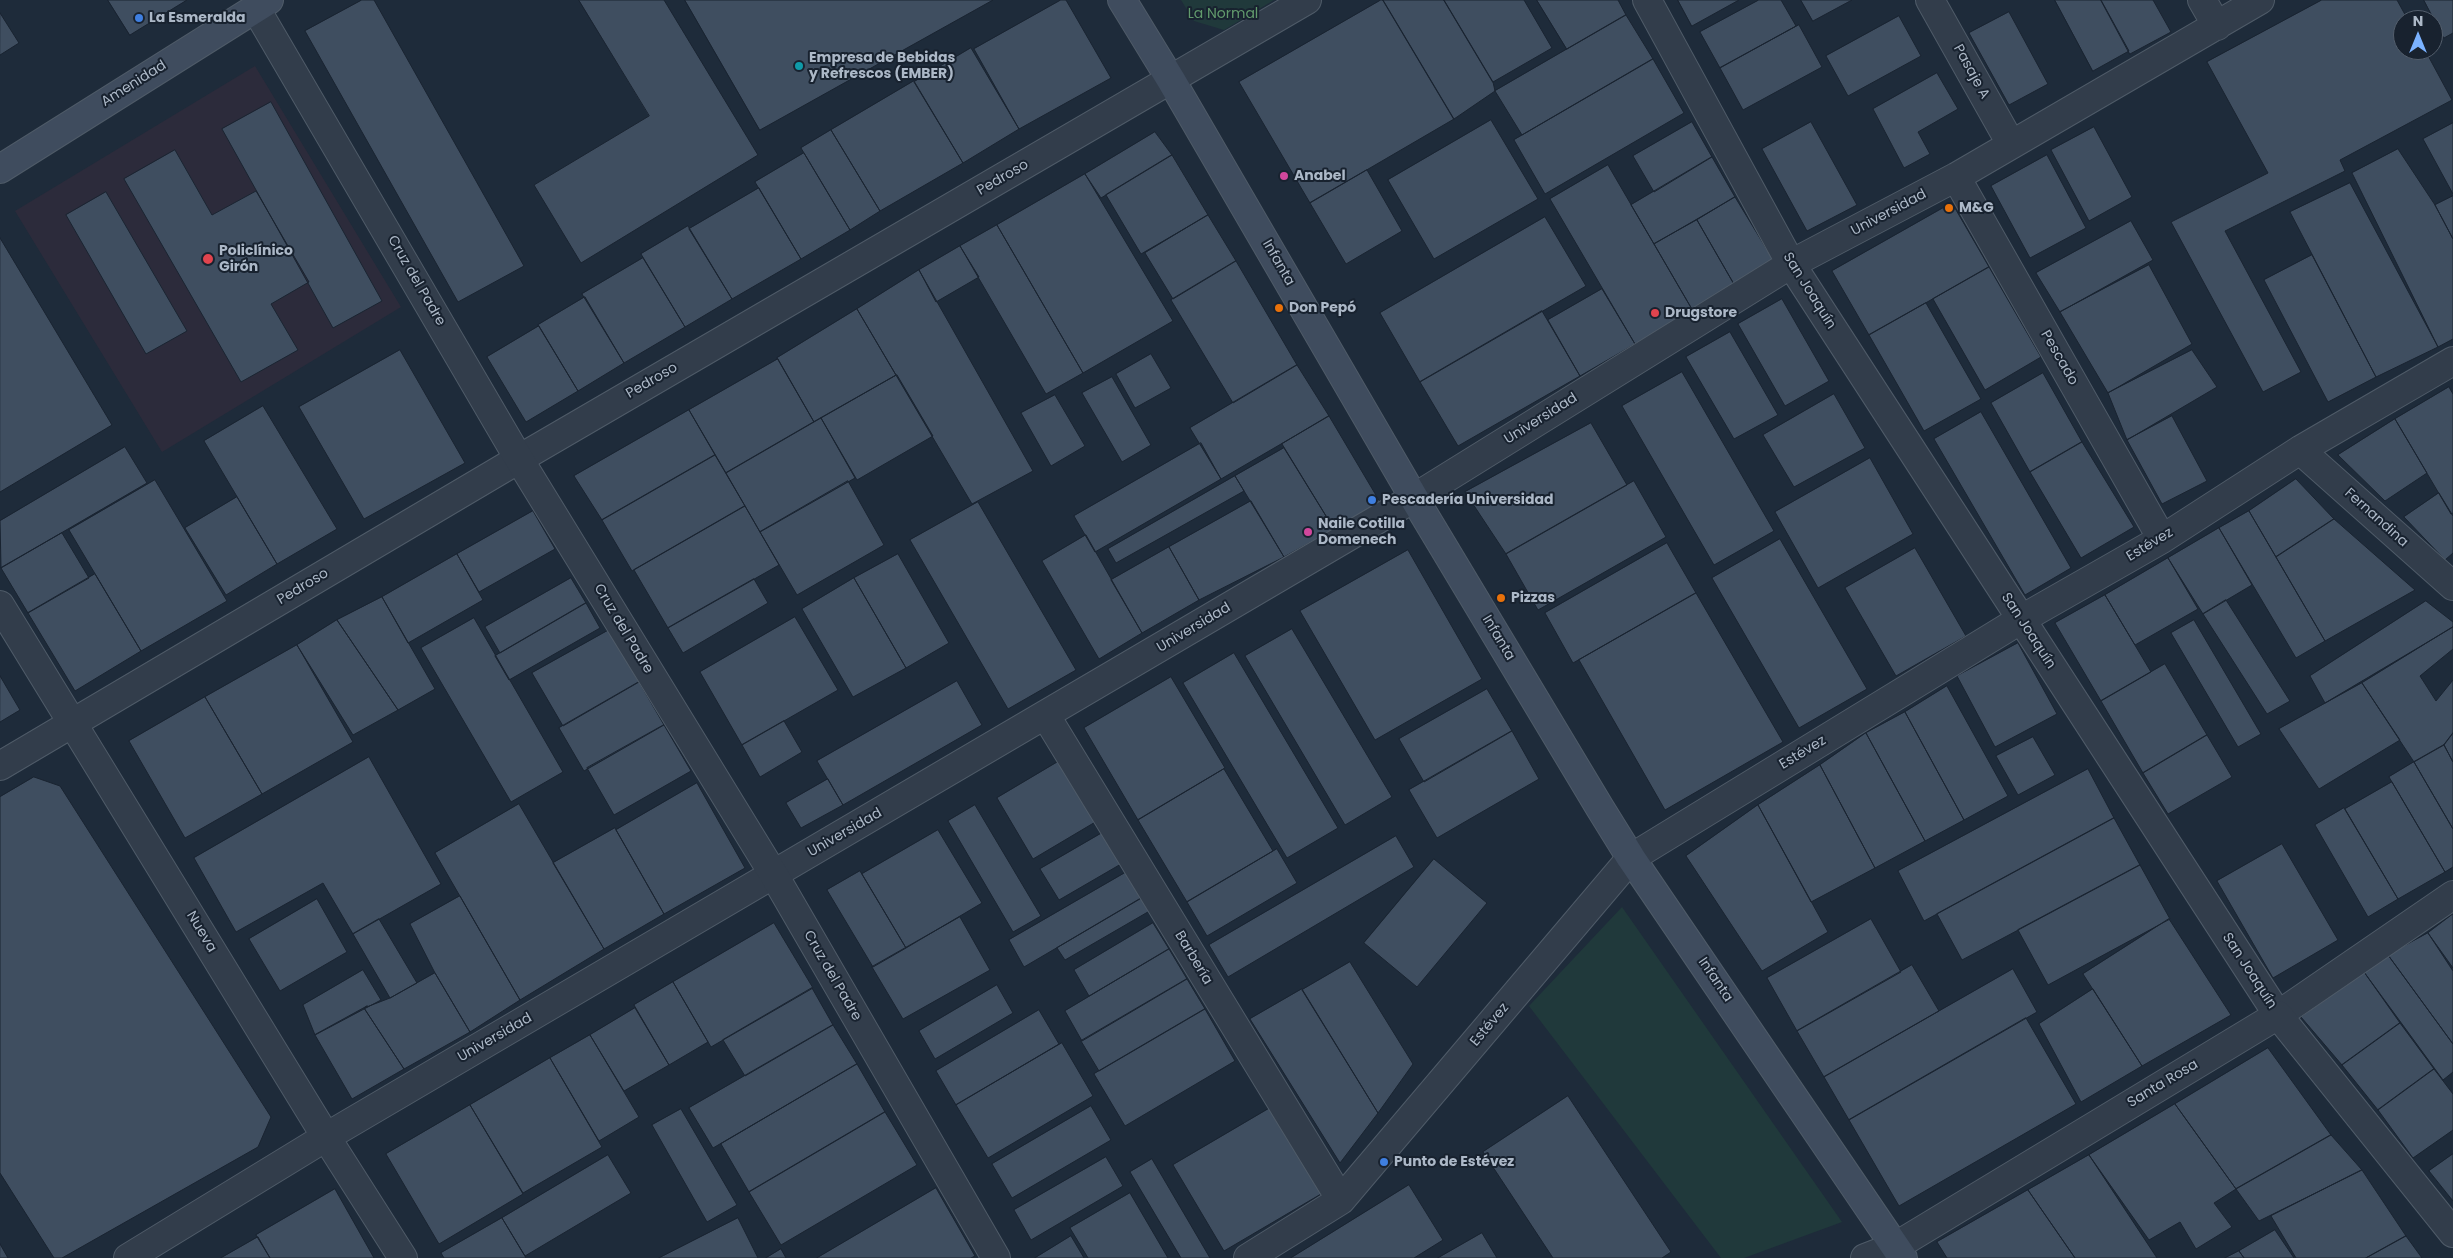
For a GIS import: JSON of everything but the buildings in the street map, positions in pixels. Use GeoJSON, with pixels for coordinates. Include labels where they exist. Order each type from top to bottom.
{"type":"FeatureCollection","features":[{"type":"Feature","properties":{"kind":"main road","name":"Infanta"},"geometry":{"type":"LineString","coordinates":[[1122,0],[1171,80],[1414,498],[1631,858],[1899,1252]]}},
{"type":"Feature","properties":{"kind":"main road","name":"Amenidad"},"geometry":{"type":"LineString","coordinates":[[0,169],[259,3]]}},
{"type":"Feature","properties":{"kind":"street","name":"Pedroso"},"geometry":{"type":"LineString","coordinates":[[0,766],[520,459],[1307,0]]}},
{"type":"Feature","properties":{"kind":"street","name":"San Joaquín"},"geometry":{"type":"LineString","coordinates":[[1648,0],[1791,264],[2020,620],[2278,1015],[2453,1233]]}},
{"type":"Feature","properties":{"kind":"street","name":"Pasaje A"},"geometry":{"type":"LineString","coordinates":[[1930,0],[2011,144]]}},
{"type":"Feature","properties":{"kind":"street"},"geometry":{"type":"LineString","coordinates":[[2202,0],[2217,26]]}},
{"type":"Feature","properties":{"kind":"street","name":"Universidad"},"geometry":{"type":"LineString","coordinates":[[128,1258],[326,1137],[1046,716],[1414,498],[1791,264],[1956,177],[2260,0]]}},
{"type":"Feature","properties":{"kind":"street","name":"Cruz del Padre"},"geometry":{"type":"LineString","coordinates":[[259,3],[520,459],[774,875],[996,1258]]}},
{"type":"Feature","properties":{"kind":"street","name":"Pescado"},"geometry":{"type":"LineString","coordinates":[[1956,177],[2162,539]]}},
{"type":"Feature","properties":{"kind":"street","name":"Estévez"},"geometry":{"type":"LineString","coordinates":[[1248,1258],[1341,1200],[1631,858],[2020,620],[2162,539],[2300,450],[2453,361]]}},
{"type":"Feature","properties":{"kind":"street","name":"Fernandina"},"geometry":{"type":"LineString","coordinates":[[2300,450],[2453,586]]}},
{"type":"Feature","properties":{"kind":"street","name":"Nueva"},"geometry":{"type":"LineString","coordinates":[[0,605],[326,1137],[403,1258]]}},
{"type":"Feature","properties":{"kind":"street","name":"Barbería"},"geometry":{"type":"LineString","coordinates":[[1046,716],[1341,1200]]}},
{"type":"Feature","properties":{"kind":"street","name":"Santa Rosa"},"geometry":{"type":"LineString","coordinates":[[1864,1258],[1899,1252],[2278,1015],[2453,895]]}},
{"type":"Feature","properties":{"kind":"shaded area","name":"Policlínico Girón"},"geometry":{"type":"Polygon","coordinates":[[[255,66],[401,307],[162,452],[15,211],[255,66]]]}},
{"type":"Feature","properties":{"kind":"green space","name":"La Normal"},"geometry":{"type":"Polygon","coordinates":[[[1181,0],[1274,0],[1224,30],[1194,21],[1181,0]]]}},
{"type":"Feature","properties":{"kind":"green space"},"geometry":{"type":"Polygon","coordinates":[[[1622,907],[1842,1222],[1744,1258],[1721,1258],[1529,1006],[1622,907]]]}},
{"type":"Feature","properties":{"kind":"place","name":"La Esmeralda"},"geometry":{"type":"Point","coordinates":[139,18]}},
{"type":"Feature","properties":{"kind":"place","name":"Empresa de Bebidas y Refrescos (EMBER)"},"geometry":{"type":"Point","coordinates":[799,66]}},
{"type":"Feature","properties":{"kind":"place","name":"Anabel"},"geometry":{"type":"Point","coordinates":[1284,176]}},
{"type":"Feature","properties":{"kind":"place","name":"M&G"},"geometry":{"type":"Point","coordinates":[1949,208]}},
{"type":"Feature","properties":{"kind":"place","name":"Policlínico Girón"},"geometry":{"type":"Point","coordinates":[208,259]}},
{"type":"Feature","properties":{"kind":"place","name":"Don Pepó"},"geometry":{"type":"Point","coordinates":[1279,308]}},
{"type":"Feature","properties":{"kind":"place","name":"Drugstore"},"geometry":{"type":"Point","coordinates":[1655,313]}},
{"type":"Feature","properties":{"kind":"place","name":"Pescadería Universidad"},"geometry":{"type":"Point","coordinates":[1372,500]}},
{"type":"Feature","properties":{"kind":"place","name":"Naile Cotilla Domenech"},"geometry":{"type":"Point","coordinates":[1308,532]}},
{"type":"Feature","properties":{"kind":"place","name":"Pizzas"},"geometry":{"type":"Point","coordinates":[1501,598]}},
{"type":"Feature","properties":{"kind":"place","name":"Punto de Estévez"},"geometry":{"type":"Point","coordinates":[1384,1162]}}]}
